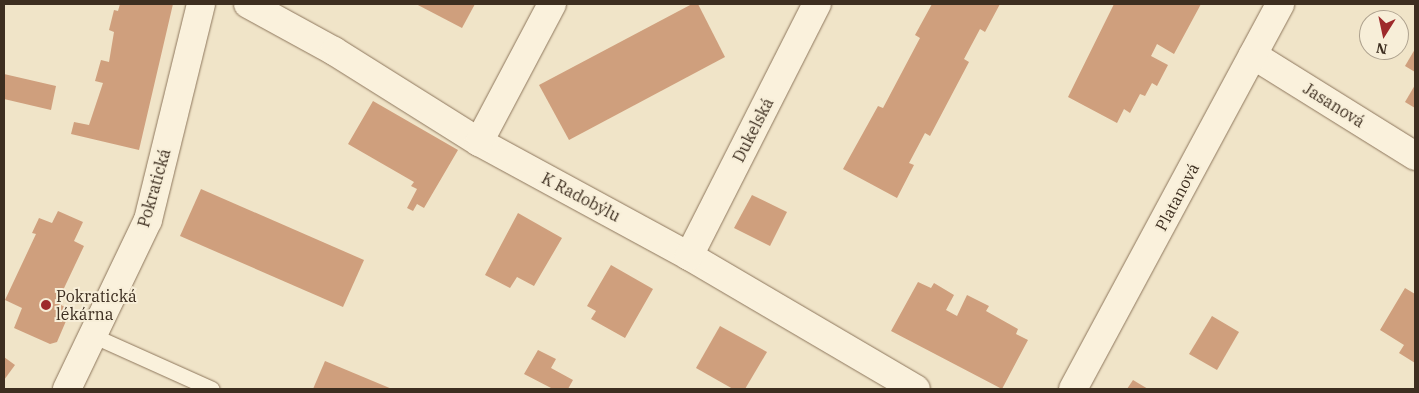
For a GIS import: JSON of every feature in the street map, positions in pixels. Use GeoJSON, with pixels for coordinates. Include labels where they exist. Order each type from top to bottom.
{"type":"FeatureCollection","features":[{"type":"Feature","properties":{"kind":"street","name":"Pokratická"},"geometry":{"type":"LineString","coordinates":[[67,389],[148,220],[201,4]]}},
{"type":"Feature","properties":{"kind":"street","name":"K Radobýlu"},"geometry":{"type":"LineString","coordinates":[[248,4],[334,51],[479,142],[689,256],[916,389]]}},
{"type":"Feature","properties":{"kind":"street"},"geometry":{"type":"LineString","coordinates":[[479,142],[552,4]]}},
{"type":"Feature","properties":{"kind":"street","name":"Dukelská"},"geometry":{"type":"LineString","coordinates":[[689,256],[817,4]]}},
{"type":"Feature","properties":{"kind":"street","name":"Platanová"},"geometry":{"type":"LineString","coordinates":[[1073,389],[1280,4]]}},
{"type":"Feature","properties":{"kind":"street","name":"Jasanová"},"geometry":{"type":"LineString","coordinates":[[1253,55],[1415,156]]}},
{"type":"Feature","properties":{"kind":"lane"},"geometry":{"type":"LineString","coordinates":[[94,336],[212,389]]}},
{"type":"Feature","properties":{"kind":"building"},"geometry":{"type":"Polygon","coordinates":[[[120,4],[173,4],[139,150],[71,134],[74,122],[89,125],[103,83],[95,81],[101,60],[109,62],[114,32],[109,30],[114,10],[118,11],[120,4]]]}},
{"type":"Feature","properties":{"kind":"building"},"geometry":{"type":"Polygon","coordinates":[[[416,4],[475,4],[462,28],[416,4]]]}},
{"type":"Feature","properties":{"kind":"building"},"geometry":{"type":"Polygon","coordinates":[[[692,4],[698,4],[725,57],[569,140],[539,85],[692,4]]]}},
{"type":"Feature","properties":{"kind":"building"},"geometry":{"type":"Polygon","coordinates":[[[932,4],[1000,4],[985,32],[980,29],[964,59],[969,62],[930,136],[925,133],[909,163],[914,165],[897,198],[843,169],[878,106],[883,108],[920,38],[915,35],[932,4]]]}},
{"type":"Feature","properties":{"kind":"building"},"geometry":{"type":"Polygon","coordinates":[[[1114,4],[1201,4],[1174,54],[1157,44],[1151,56],[1168,65],[1157,86],[1152,83],[1145,96],[1140,94],[1130,113],[1124,109],[1117,123],[1068,97],[1114,4]]]}},
{"type":"Feature","properties":{"kind":"building"},"geometry":{"type":"Polygon","coordinates":[[[1415,49],[1415,72],[1405,66],[1415,49]]]}},
{"type":"Feature","properties":{"kind":"building"},"geometry":{"type":"Polygon","coordinates":[[[4,74],[56,86],[51,110],[4,99],[4,74]]]}},
{"type":"Feature","properties":{"kind":"building"},"geometry":{"type":"Polygon","coordinates":[[[1415,85],[1415,108],[1405,102],[1415,85]]]}},
{"type":"Feature","properties":{"kind":"building"},"geometry":{"type":"Polygon","coordinates":[[[373,101],[458,150],[424,208],[417,204],[413,211],[407,208],[417,189],[411,186],[414,182],[348,144],[373,101]]]}},
{"type":"Feature","properties":{"kind":"building"},"geometry":{"type":"Polygon","coordinates":[[[201,189],[364,260],[343,307],[180,236],[201,189]]]}},
{"type":"Feature","properties":{"kind":"building"},"geometry":{"type":"Polygon","coordinates":[[[752,195],[787,212],[770,246],[734,228],[752,195]]]}},
{"type":"Feature","properties":{"kind":"building"},"geometry":{"type":"Polygon","coordinates":[[[58,211],[83,222],[74,241],[84,246],[57,303],[67,308],[69,314],[57,342],[50,344],[14,328],[22,308],[5,300],[36,234],[32,233],[39,218],[52,223],[58,211]]]}},
{"type":"Feature","properties":{"kind":"building"},"geometry":{"type":"Polygon","coordinates":[[[518,213],[562,238],[534,286],[517,277],[510,288],[485,275],[518,213]]]}},
{"type":"Feature","properties":{"kind":"building"},"geometry":{"type":"Polygon","coordinates":[[[611,265],[653,289],[625,338],[591,319],[596,311],[587,306],[611,265]]]}},
{"type":"Feature","properties":{"kind":"building"},"geometry":{"type":"Polygon","coordinates":[[[918,282],[931,288],[934,283],[954,295],[946,310],[957,316],[967,295],[989,306],[986,311],[1018,329],[1016,334],[1028,340],[1002,389],[891,331],[918,282]]]}},
{"type":"Feature","properties":{"kind":"building"},"geometry":{"type":"Polygon","coordinates":[[[1405,288],[1415,294],[1415,363],[1399,353],[1404,345],[1380,330],[1405,288]]]}},
{"type":"Feature","properties":{"kind":"building"},"geometry":{"type":"Polygon","coordinates":[[[1212,316],[1239,332],[1217,370],[1189,354],[1212,316]]]}},
{"type":"Feature","properties":{"kind":"building"},"geometry":{"type":"Polygon","coordinates":[[[720,326],[767,352],[745,389],[733,389],[696,368],[720,326]]]}},
{"type":"Feature","properties":{"kind":"building"},"geometry":{"type":"Polygon","coordinates":[[[538,350],[556,359],[551,368],[573,380],[568,389],[553,389],[524,374],[538,350]]]}},
{"type":"Feature","properties":{"kind":"building"},"geometry":{"type":"Polygon","coordinates":[[[4,357],[15,365],[4,380],[4,357]]]}},
{"type":"Feature","properties":{"kind":"building"},"geometry":{"type":"Polygon","coordinates":[[[325,361],[392,389],[313,389],[325,361]]]}},
{"type":"Feature","properties":{"kind":"building"},"geometry":{"type":"Polygon","coordinates":[[[1133,380],[1148,389],[1127,389],[1133,380]]]}},
{"type":"Feature","properties":{"kind":"place","name":"Pokratická lékárna"},"geometry":{"type":"Point","coordinates":[46,305]}}]}
